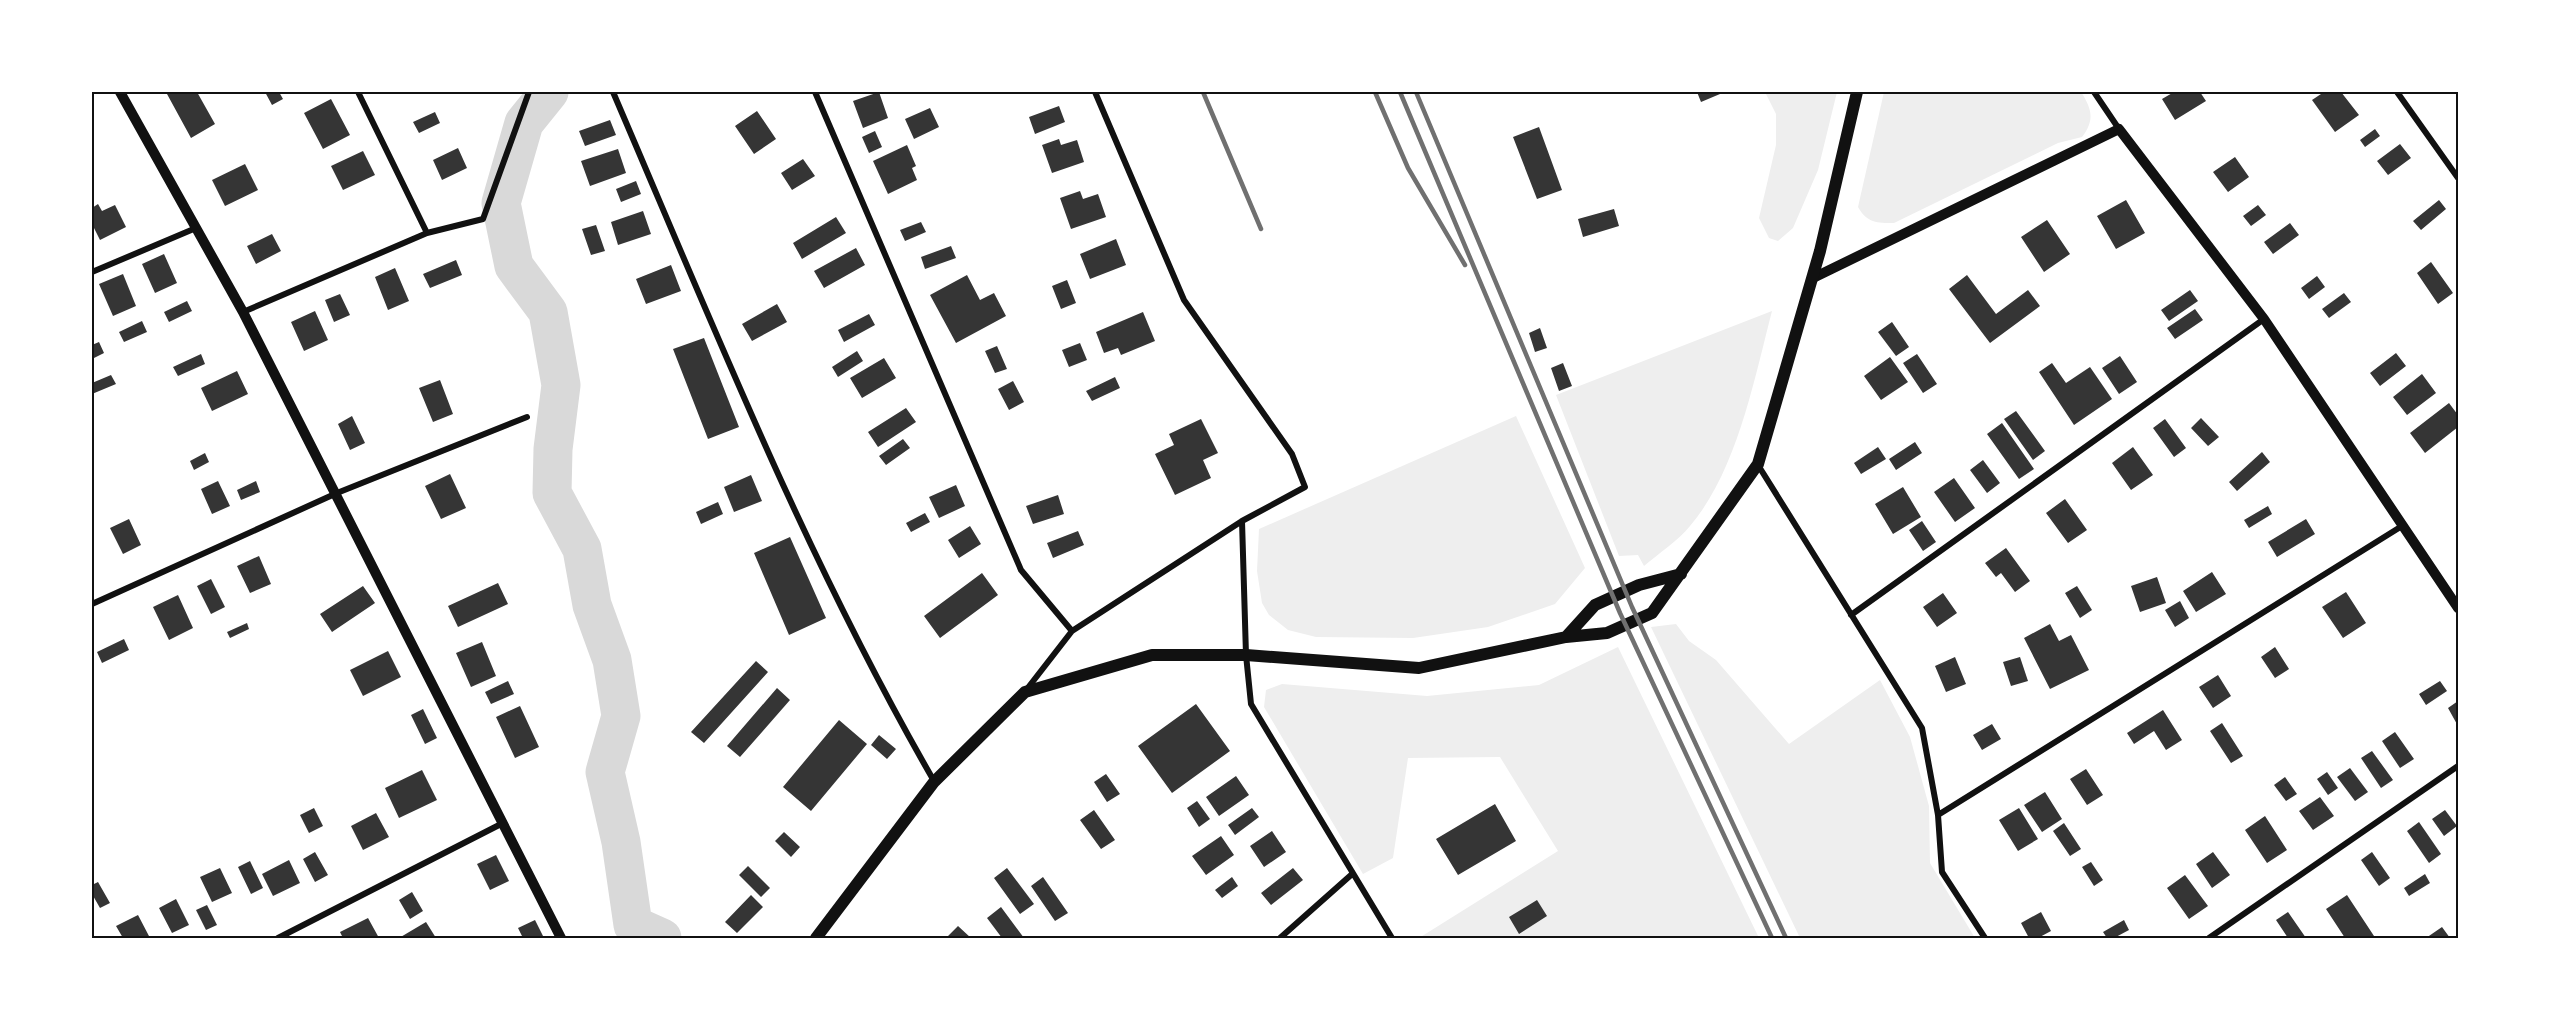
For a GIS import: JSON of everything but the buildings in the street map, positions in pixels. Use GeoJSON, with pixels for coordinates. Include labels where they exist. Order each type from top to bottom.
{"type":"FeatureCollection","features":[{"type":"Feature","properties":{"kind":"main road"},"geometry":{"type":"LineString","coordinates":[[816,939],[934,782],[1025,692],[1152,656],[1246,655],[1419,668],[1566,637],[1607,633],[1652,613],[1758,464],[1813,278],[1857,92]]}},
{"type":"Feature","properties":{"kind":"main road"},"geometry":{"type":"LineString","coordinates":[[1566,637],[1595,605],[1639,585],[1681,574]]}},
{"type":"Feature","properties":{"kind":"street"},"geometry":{"type":"LineString","coordinates":[[120,92],[243,312],[337,493],[561,939]]}},
{"type":"Feature","properties":{"kind":"street"},"geometry":{"type":"LineString","coordinates":[[358,92],[428,233]]}},
{"type":"Feature","properties":{"kind":"street"},"geometry":{"type":"LineString","coordinates":[[243,312],[428,233],[483,219],[529,92]]}},
{"type":"Feature","properties":{"kind":"street"},"geometry":{"type":"LineString","coordinates":[[613,92],[787,498],[884,694],[934,782]]}},
{"type":"Feature","properties":{"kind":"street"},"geometry":{"type":"LineString","coordinates":[[815,92],[1021,570],[1072,631]]}},
{"type":"Feature","properties":{"kind":"street"},"geometry":{"type":"LineString","coordinates":[[1025,692],[1072,631],[1242,520],[1305,487],[1292,454],[1184,300],[1095,92]]}},
{"type":"Feature","properties":{"kind":"street"},"geometry":{"type":"LineString","coordinates":[[2094,92],[2119,129],[2264,319],[2458,608]]}},
{"type":"Feature","properties":{"kind":"street"},"geometry":{"type":"LineString","coordinates":[[2397,92],[2458,177]]}},
{"type":"Feature","properties":{"kind":"street"},"geometry":{"type":"LineString","coordinates":[[1813,278],[2119,129]]}},
{"type":"Feature","properties":{"kind":"street"},"geometry":{"type":"LineString","coordinates":[[92,272],[196,228]]}},
{"type":"Feature","properties":{"kind":"street"},"geometry":{"type":"LineString","coordinates":[[1851,615],[2264,319]]}},
{"type":"Feature","properties":{"kind":"street"},"geometry":{"type":"LineString","coordinates":[[92,604],[337,493],[527,417]]}},
{"type":"Feature","properties":{"kind":"street"},"geometry":{"type":"LineString","coordinates":[[1758,464],[1922,728],[1938,815],[1942,872],[1985,939]]}},
{"type":"Feature","properties":{"kind":"street"},"geometry":{"type":"LineString","coordinates":[[1242,520],[1246,655],[1251,704],[1392,939]]}},
{"type":"Feature","properties":{"kind":"street"},"geometry":{"type":"LineString","coordinates":[[1938,815],[2402,526]]}},
{"type":"Feature","properties":{"kind":"street"},"geometry":{"type":"LineString","coordinates":[[2209,939],[2458,766]]}},
{"type":"Feature","properties":{"kind":"street"},"geometry":{"type":"LineString","coordinates":[[278,939],[503,823]]}},
{"type":"Feature","properties":{"kind":"street"},"geometry":{"type":"LineString","coordinates":[[1280,939],[1352,875]]}},
{"type":"Feature","properties":{"kind":"shaded area"},"geometry":{"type":"Polygon","coordinates":[[[1765,92],[1837,92],[1818,170],[1793,228],[1778,241],[1769,238],[1759,218],[1776,145],[1776,114],[1765,92]]]}},
{"type":"Feature","properties":{"kind":"shaded area"},"geometry":{"type":"Polygon","coordinates":[[[1884,92],[2081,92],[2090,109],[2090,120],[2082,137],[2058,143],[1894,223],[1878,222],[1865,216],[1858,207],[1884,92]]]}},
{"type":"Feature","properties":{"kind":"shaded area"},"geometry":{"type":"Polygon","coordinates":[[[1772,311],[1742,424],[1720,479],[1706,504],[1690,526],[1674,542],[1644,566],[1638,555],[1619,556],[1556,395],[1772,311]]]}},
{"type":"Feature","properties":{"kind":"shaded area"},"geometry":{"type":"Polygon","coordinates":[[[1516,416],[1585,568],[1555,604],[1488,627],[1413,638],[1316,637],[1288,630],[1269,615],[1262,603],[1257,571],[1259,529],[1516,416]]]}},
{"type":"Feature","properties":{"kind":"shaded area"},"geometry":{"type":"Polygon","coordinates":[[[1676,624],[1689,641],[1716,660],[1789,744],[1880,680],[1910,737],[1929,806],[1930,863],[1975,938],[1800,938],[1651,627],[1676,624]]]}},
{"type":"Feature","properties":{"kind":"shaded area"},"geometry":{"type":"Polygon","coordinates":[[[1618,647],[1759,938],[1419,938],[1558,851],[1500,757],[1408,758],[1393,858],[1363,874],[1264,707],[1266,690],[1282,684],[1427,696],[1539,685],[1618,647]]]}},
{"type":"Feature","properties":{"kind":"waterway"},"geometry":{"type":"LineString","coordinates":[[549,92],[524,123],[501,203],[514,266],[548,312],[561,385],[553,449],[552,493],[582,549],[592,605],[612,660],[621,716],[605,772],[621,842],[633,925],[662,938]]}},
{"type":"Feature","properties":{"kind":"railway"},"geometry":{"type":"LineString","coordinates":[[1203,92],[1261,229]]}},
{"type":"Feature","properties":{"kind":"railway"},"geometry":{"type":"LineString","coordinates":[[1375,92],[1408,168],[1465,265]]}},
{"type":"Feature","properties":{"kind":"railway"},"geometry":{"type":"LineString","coordinates":[[1400,92],[1620,613],[1772,938]]}},
{"type":"Feature","properties":{"kind":"railway"},"geometry":{"type":"LineString","coordinates":[[1416,92],[1632,607],[1786,938]]}}]}
